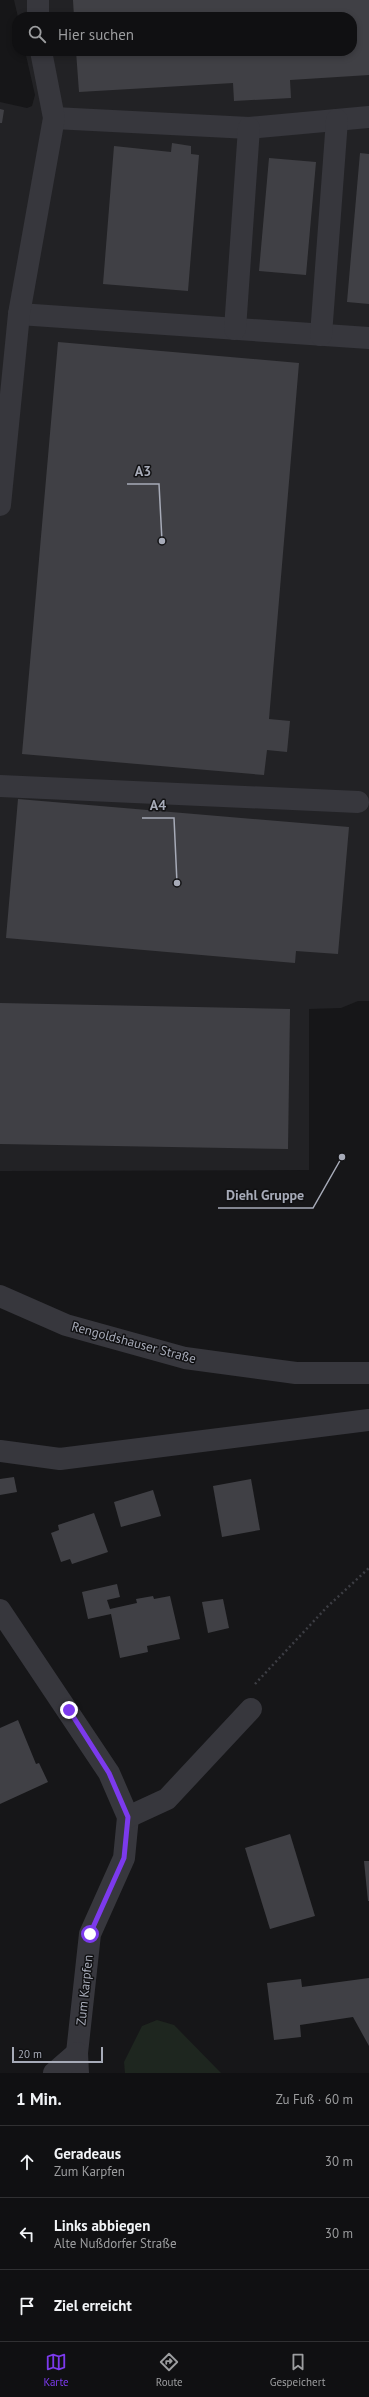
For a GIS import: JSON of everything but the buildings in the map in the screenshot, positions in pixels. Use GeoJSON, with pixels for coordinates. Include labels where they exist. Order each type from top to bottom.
{"type":"FeatureCollection","features":[{"type":"Feature","properties":{"kind":"street"},"geometry":{"type":"LineString","coordinates":[[38,0],[38,12]]}},
{"type":"Feature","properties":{"kind":"street"},"geometry":{"type":"LineString","coordinates":[[0,505],[19,314],[54,118],[42,56]]}},
{"type":"Feature","properties":{"kind":"street"},"geometry":{"type":"LineString","coordinates":[[54,118],[249,128],[369,117]]}},
{"type":"Feature","properties":{"kind":"street"},"geometry":{"type":"LineString","coordinates":[[321,335],[337,120]]}},
{"type":"Feature","properties":{"kind":"street"},"geometry":{"type":"LineString","coordinates":[[235,329],[249,128]]}},
{"type":"Feature","properties":{"kind":"street"},"geometry":{"type":"LineString","coordinates":[[19,314],[369,338]]}},
{"type":"Feature","properties":{"kind":"street"},"geometry":{"type":"LineString","coordinates":[[0,786],[358,802]]}},
{"type":"Feature","properties":{"kind":"street","name":"Rengoldshauser Straße"},"geometry":{"type":"LineString","coordinates":[[0,1296],[66,1325],[185,1358],[296,1373],[369,1373]]}},
{"type":"Feature","properties":{"kind":"street"},"geometry":{"type":"LineString","coordinates":[[0,1451],[60,1460],[369,1420]]}},
{"type":"Feature","properties":{"kind":"street"},"geometry":{"type":"LineString","coordinates":[[0,1610],[109,1773],[128,1817],[167,1799],[251,1709]]}},
{"type":"Feature","properties":{"kind":"street","name":"Zum Karpfen"},"geometry":{"type":"LineString","coordinates":[[78,2063],[90,1934],[124,1858],[128,1817]]}},
{"type":"Feature","properties":{"kind":"street"},"geometry":{"type":"LineString","coordinates":[[54,2073],[78,2063]]}},
{"type":"Feature","properties":{"kind":"path"},"geometry":{"type":"LineString","coordinates":[[251,1709],[247,1692],[322,1612],[369,1568]]}},
{"type":"Feature","properties":{"kind":"shaded area"},"geometry":{"type":"Polygon","coordinates":[[[14,0],[369,0],[369,1001],[358,1001],[341,1008],[309,1009],[309,1170],[0,1171],[0,102],[27,108],[32,106],[35,95],[26,56],[357,56],[357,12],[17,12],[14,0]]]}},
{"type":"Feature","properties":{"kind":"shaded area"},"geometry":{"type":"Polygon","coordinates":[[[157,2020],[174,2025],[221,2073],[125,2073],[124,2062],[142,2026],[157,2020]]]}},
{"type":"Feature","properties":{"kind":"place","name":"A3"},"geometry":{"type":"Point","coordinates":[162,541]}},
{"type":"Feature","properties":{"kind":"place","name":"A4"},"geometry":{"type":"Point","coordinates":[177,883]}},
{"type":"Feature","properties":{"kind":"place","name":"Diehl Gruppe"},"geometry":{"type":"Point","coordinates":[342,1157]}},
{"type":"Feature","properties":{"kind":"route"},"geometry":{"type":"LineString","coordinates":[[69,1710],[109,1773],[128,1817],[124,1858],[90,1934]]}}]}
